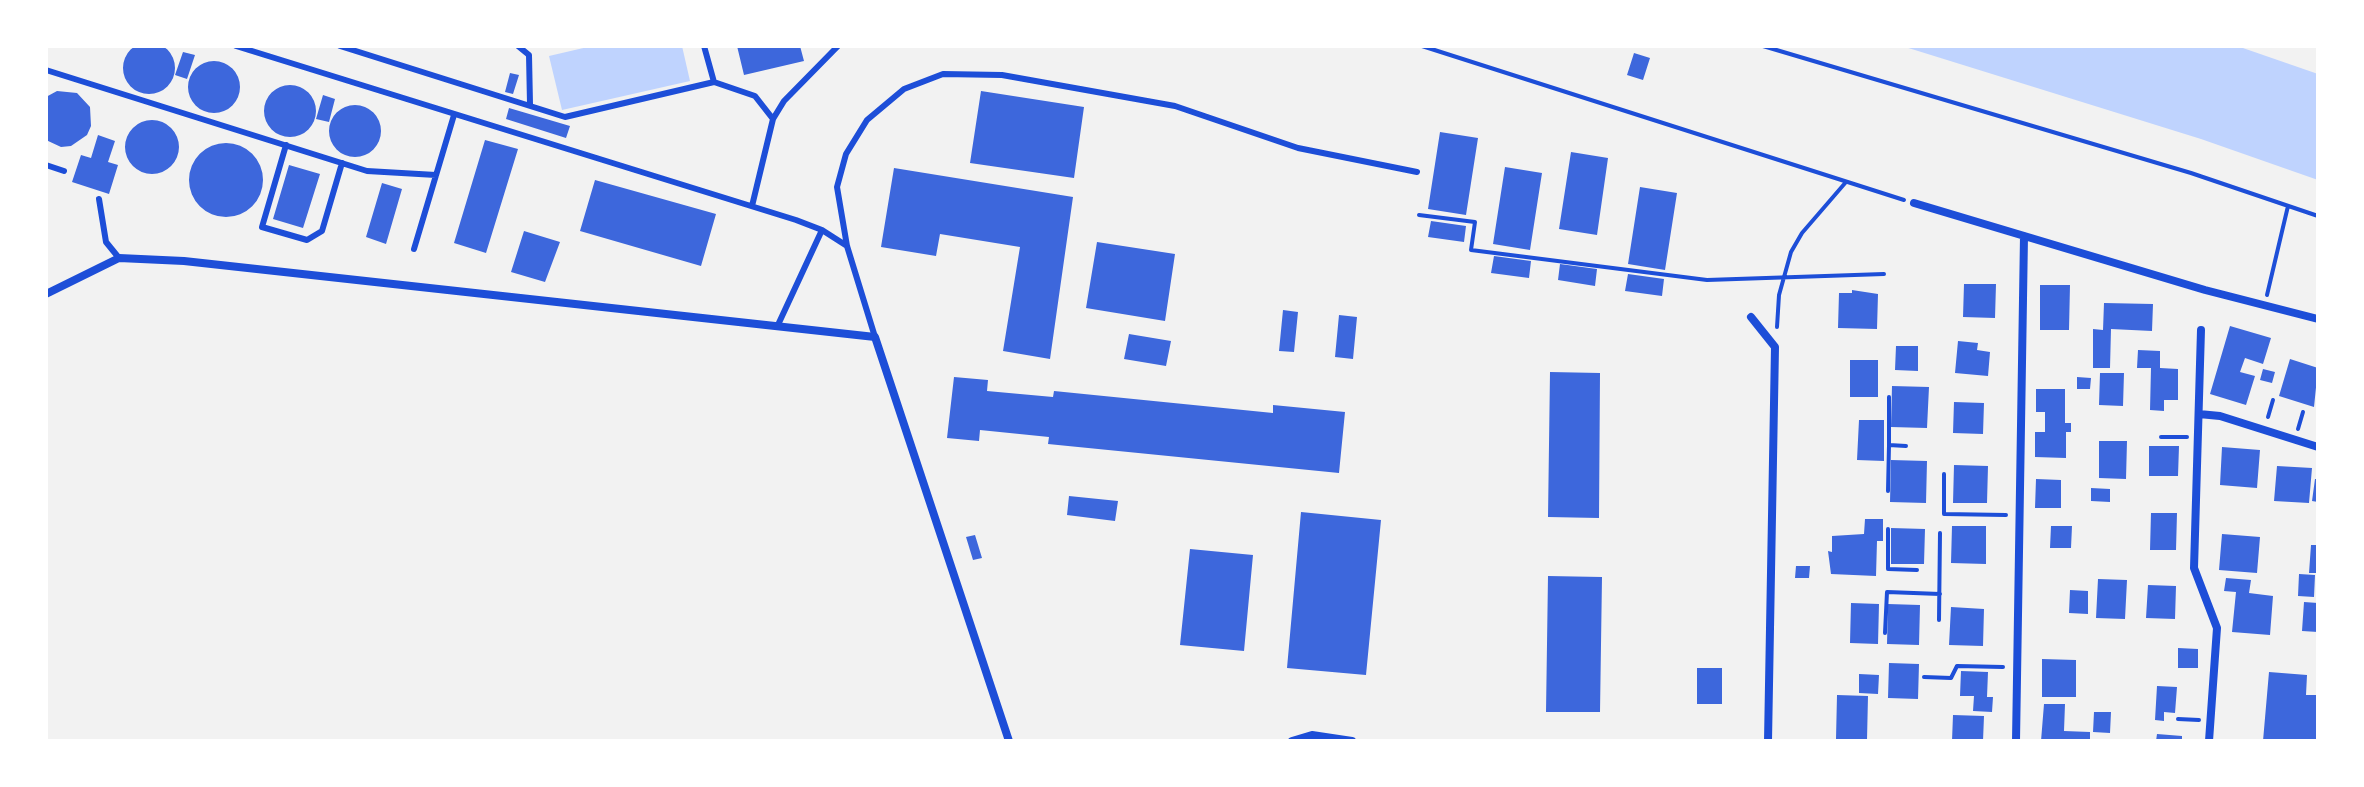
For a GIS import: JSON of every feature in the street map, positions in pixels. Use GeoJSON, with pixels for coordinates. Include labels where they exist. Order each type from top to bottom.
{"type":"FeatureCollection","features":[{"type":"Feature","properties":{"kind":"street"},"geometry":{"type":"LineString","coordinates":[[1914,203],[2318,319]]}},
{"type":"Feature","properties":{"kind":"street"},"geometry":{"type":"LineString","coordinates":[[2016,741],[2024,236]]}},
{"type":"Feature","properties":{"kind":"street"},"geometry":{"type":"LineString","coordinates":[[46,294],[119,258],[184,261],[875,337],[1009,741]]}},
{"type":"Feature","properties":{"kind":"street"},"geometry":{"type":"LineString","coordinates":[[1751,317],[1775,347],[1768,741]]}},
{"type":"Feature","properties":{"kind":"street"},"geometry":{"type":"LineString","coordinates":[[2201,330],[2194,568],[2217,628],[2209,741]]}},
{"type":"Feature","properties":{"kind":"street"},"geometry":{"type":"LineString","coordinates":[[2199,414],[2220,416],[2318,447]]}},
{"type":"Feature","properties":{"kind":"street"},"geometry":{"type":"LineString","coordinates":[[1292,741],[1312,735],[1352,741]]}},
{"type":"Feature","properties":{"kind":"lane"},"geometry":{"type":"LineString","coordinates":[[236,46],[752,206],[822,230],[847,246]]}},
{"type":"Feature","properties":{"kind":"lane"},"geometry":{"type":"LineString","coordinates":[[340,46],[565,117],[714,82],[755,96],[773,119]]}},
{"type":"Feature","properties":{"kind":"lane"},"geometry":{"type":"LineString","coordinates":[[518,46],[529,55],[530,104]]}},
{"type":"Feature","properties":{"kind":"lane"},"geometry":{"type":"LineString","coordinates":[[704,46],[714,82]]}},
{"type":"Feature","properties":{"kind":"lane"},"geometry":{"type":"LineString","coordinates":[[752,206],[773,119],[784,101],[838,46]]}},
{"type":"Feature","properties":{"kind":"lane"},"geometry":{"type":"LineString","coordinates":[[46,70],[367,171],[436,175]]}},
{"type":"Feature","properties":{"kind":"lane"},"geometry":{"type":"LineString","coordinates":[[875,337],[847,246],[837,187],[846,154],[867,120],[904,89],[943,74],[1002,75],[1160,102],[1298,148],[1417,172]]}},
{"type":"Feature","properties":{"kind":"lane"},"geometry":{"type":"LineString","coordinates":[[414,249],[454,115]]}},
{"type":"Feature","properties":{"kind":"lane"},"geometry":{"type":"LineString","coordinates":[[286,145],[262,227],[307,240],[322,231],[342,163]]}},
{"type":"Feature","properties":{"kind":"lane"},"geometry":{"type":"LineString","coordinates":[[46,165],[64,171]]}},
{"type":"Feature","properties":{"kind":"lane"},"geometry":{"type":"LineString","coordinates":[[99,199],[106,242],[119,258]]}},
{"type":"Feature","properties":{"kind":"lane"},"geometry":{"type":"LineString","coordinates":[[777,327],[822,230]]}},
{"type":"Feature","properties":{"kind":"path"},"geometry":{"type":"LineString","coordinates":[[1422,46],[1914,203]]}},
{"type":"Feature","properties":{"kind":"path"},"geometry":{"type":"LineString","coordinates":[[1763,46],[2191,173],[2318,216]]}},
{"type":"Feature","properties":{"kind":"path"},"geometry":{"type":"LineString","coordinates":[[1775,347],[1782,279],[1802,233],[1846,182]]}},
{"type":"Feature","properties":{"kind":"path"},"geometry":{"type":"LineString","coordinates":[[2264,305],[2288,206]]}},
{"type":"Feature","properties":{"kind":"path"},"geometry":{"type":"LineString","coordinates":[[1419,215],[1475,222],[1471,250],[1707,280],[1884,274]]}},
{"type":"Feature","properties":{"kind":"path"},"geometry":{"type":"LineString","coordinates":[[1888,491],[1889,397]]}},
{"type":"Feature","properties":{"kind":"path"},"geometry":{"type":"LineString","coordinates":[[2161,437],[2198,437]]}},
{"type":"Feature","properties":{"kind":"path"},"geometry":{"type":"LineString","coordinates":[[1889,445],[1906,446]]}},
{"type":"Feature","properties":{"kind":"path"},"geometry":{"type":"LineString","coordinates":[[1944,474],[1944,514],[2020,515]]}},
{"type":"Feature","properties":{"kind":"path"},"geometry":{"type":"LineString","coordinates":[[1888,529],[1888,569],[1917,570]]}},
{"type":"Feature","properties":{"kind":"path"},"geometry":{"type":"LineString","coordinates":[[1939,620],[1940,533]]}},
{"type":"Feature","properties":{"kind":"path"},"geometry":{"type":"LineString","coordinates":[[1885,633],[1887,592],[1940,594]]}},
{"type":"Feature","properties":{"kind":"path"},"geometry":{"type":"LineString","coordinates":[[1924,677],[1951,678],[1957,666],[2017,667]]}},
{"type":"Feature","properties":{"kind":"path"},"geometry":{"type":"LineString","coordinates":[[2178,719],[2210,720]]}},
{"type":"Feature","properties":{"kind":"water"},"geometry":{"type":"Polygon","coordinates":[[[592,46],[682,46],[690,81],[562,110],[549,56],[592,46]]]}},
{"type":"Feature","properties":{"kind":"water"},"geometry":{"type":"Polygon","coordinates":[[[1902,46],[2240,47],[2318,74],[2318,180],[2201,139],[1902,46]]]}},
{"type":"Feature","properties":{"kind":"building"},"geometry":{"type":"Polygon","coordinates":[[[149,42],[167,50],[175,68],[167,86],[149,94],[131,86],[123,68],[131,50],[149,42]]]}},
{"type":"Feature","properties":{"kind":"building"},"geometry":{"type":"Polygon","coordinates":[[[737,46],[800,46],[804,61],[744,75],[737,46]]]}},
{"type":"Feature","properties":{"kind":"building"},"geometry":{"type":"Polygon","coordinates":[[[183,52],[195,55],[187,79],[175,75],[183,52]]]}},
{"type":"Feature","properties":{"kind":"building"},"geometry":{"type":"Polygon","coordinates":[[[1634,53],[1650,58],[1643,80],[1627,75],[1634,53]]]}},
{"type":"Feature","properties":{"kind":"building"},"geometry":{"type":"Polygon","coordinates":[[[214,61],[233,68],[240,87],[233,106],[214,113],[195,106],[188,87],[195,68],[214,61]]]}},
{"type":"Feature","properties":{"kind":"building"},"geometry":{"type":"Polygon","coordinates":[[[510,73],[519,75],[513,94],[505,92],[510,73]]]}},
{"type":"Feature","properties":{"kind":"building"},"geometry":{"type":"Polygon","coordinates":[[[290,85],[309,92],[316,111],[309,130],[290,137],[271,130],[264,111],[271,92],[290,85]]]}},
{"type":"Feature","properties":{"kind":"building"},"geometry":{"type":"Polygon","coordinates":[[[57,91],[77,93],[90,107],[91,126],[87,135],[71,146],[61,147],[46,140],[46,97],[57,91]]]}},
{"type":"Feature","properties":{"kind":"building"},"geometry":{"type":"Polygon","coordinates":[[[981,91],[1084,107],[1074,178],[970,163],[981,91]]]}},
{"type":"Feature","properties":{"kind":"building"},"geometry":{"type":"Polygon","coordinates":[[[323,95],[335,99],[329,122],[316,119],[323,95]]]}},
{"type":"Feature","properties":{"kind":"building"},"geometry":{"type":"Polygon","coordinates":[[[355,105],[374,112],[381,131],[374,150],[355,157],[336,150],[329,131],[336,112],[355,105]]]}},
{"type":"Feature","properties":{"kind":"building"},"geometry":{"type":"Polygon","coordinates":[[[509,108],[570,126],[566,138],[506,119],[509,108]]]}},
{"type":"Feature","properties":{"kind":"building"},"geometry":{"type":"Polygon","coordinates":[[[152,120],[171,128],[179,147],[171,166],[152,174],[133,166],[125,147],[133,128],[152,120]]]}},
{"type":"Feature","properties":{"kind":"building"},"geometry":{"type":"Polygon","coordinates":[[[1440,132],[1478,138],[1466,215],[1428,209],[1440,132]]]}},
{"type":"Feature","properties":{"kind":"building"},"geometry":{"type":"Polygon","coordinates":[[[98,135],[115,141],[108,162],[118,165],[109,194],[72,182],[81,155],[91,158],[98,135]]]}},
{"type":"Feature","properties":{"kind":"building"},"geometry":{"type":"Polygon","coordinates":[[[485,140],[518,149],[486,253],[454,243],[485,140]]]}},
{"type":"Feature","properties":{"kind":"building"},"geometry":{"type":"Polygon","coordinates":[[[219,143],[233,143],[247,149],[257,159],[263,180],[261,194],[247,211],[233,217],[219,217],[205,211],[195,201],[189,187],[189,173],[195,159],[205,149],[219,143]]]}},
{"type":"Feature","properties":{"kind":"building"},"geometry":{"type":"Polygon","coordinates":[[[1571,152],[1608,158],[1597,235],[1559,229],[1571,152]]]}},
{"type":"Feature","properties":{"kind":"building"},"geometry":{"type":"Polygon","coordinates":[[[289,165],[320,174],[303,228],[273,219],[289,165]]]}},
{"type":"Feature","properties":{"kind":"building"},"geometry":{"type":"Polygon","coordinates":[[[1505,167],[1542,173],[1530,250],[1493,244],[1505,167]]]}},
{"type":"Feature","properties":{"kind":"building"},"geometry":{"type":"Polygon","coordinates":[[[894,168],[1073,197],[1050,359],[1003,351],[1020,247],[940,234],[936,256],[881,247],[894,168]]]}},
{"type":"Feature","properties":{"kind":"building"},"geometry":{"type":"Polygon","coordinates":[[[595,180],[716,214],[701,266],[580,231],[595,180]]]}},
{"type":"Feature","properties":{"kind":"building"},"geometry":{"type":"Polygon","coordinates":[[[382,183],[402,189],[386,244],[366,237],[382,183]]]}},
{"type":"Feature","properties":{"kind":"building"},"geometry":{"type":"Polygon","coordinates":[[[1640,187],[1677,193],[1665,270],[1628,264],[1640,187]]]}},
{"type":"Feature","properties":{"kind":"building"},"geometry":{"type":"Polygon","coordinates":[[[1431,221],[1466,226],[1464,242],[1428,237],[1431,221]]]}},
{"type":"Feature","properties":{"kind":"building"},"geometry":{"type":"Polygon","coordinates":[[[524,231],[560,242],[545,282],[511,272],[524,231]]]}},
{"type":"Feature","properties":{"kind":"building"},"geometry":{"type":"Polygon","coordinates":[[[1097,242],[1175,254],[1165,321],[1086,308],[1097,242]]]}},
{"type":"Feature","properties":{"kind":"building"},"geometry":{"type":"Polygon","coordinates":[[[1494,256],[1531,261],[1529,278],[1491,273],[1494,256]]]}},
{"type":"Feature","properties":{"kind":"building"},"geometry":{"type":"Polygon","coordinates":[[[1560,264],[1597,269],[1595,286],[1558,280],[1560,264]]]}},
{"type":"Feature","properties":{"kind":"building"},"geometry":{"type":"Polygon","coordinates":[[[1628,274],[1664,279],[1662,296],[1625,291],[1628,274]]]}},
{"type":"Feature","properties":{"kind":"building"},"geometry":{"type":"Polygon","coordinates":[[[1964,284],[1996,284],[1995,318],[1963,317],[1964,284]]]}},
{"type":"Feature","properties":{"kind":"building"},"geometry":{"type":"Polygon","coordinates":[[[2040,285],[2070,285],[2069,330],[2040,330],[2040,285]]]}},
{"type":"Feature","properties":{"kind":"building"},"geometry":{"type":"Polygon","coordinates":[[[1852,290],[1878,294],[1877,329],[1838,328],[1839,293],[1852,293],[1852,290]]]}},
{"type":"Feature","properties":{"kind":"building"},"geometry":{"type":"Polygon","coordinates":[[[2104,303],[2153,304],[2152,331],[2111,329],[2110,368],[2093,368],[2093,329],[2103,330],[2104,303]]]}},
{"type":"Feature","properties":{"kind":"building"},"geometry":{"type":"Polygon","coordinates":[[[1283,310],[1298,312],[1294,352],[1279,351],[1283,310]]]}},
{"type":"Feature","properties":{"kind":"building"},"geometry":{"type":"Polygon","coordinates":[[[1339,315],[1357,317],[1353,359],[1335,357],[1339,315]]]}},
{"type":"Feature","properties":{"kind":"building"},"geometry":{"type":"Polygon","coordinates":[[[2230,326],[2271,338],[2263,364],[2245,358],[2240,372],[2255,376],[2246,405],[2210,394],[2230,326]]]}},
{"type":"Feature","properties":{"kind":"building"},"geometry":{"type":"Polygon","coordinates":[[[1129,334],[1171,341],[1166,366],[1124,359],[1129,334]]]}},
{"type":"Feature","properties":{"kind":"building"},"geometry":{"type":"Polygon","coordinates":[[[1958,341],[1978,343],[1977,350],[1990,352],[1988,376],[1955,373],[1958,341]]]}},
{"type":"Feature","properties":{"kind":"building"},"geometry":{"type":"Polygon","coordinates":[[[1896,346],[1918,346],[1918,371],[1895,370],[1896,346]]]}},
{"type":"Feature","properties":{"kind":"building"},"geometry":{"type":"Polygon","coordinates":[[[2138,350],[2160,351],[2160,368],[2178,369],[2178,400],[2164,400],[2164,411],[2150,410],[2151,368],[2137,368],[2138,350]]]}},
{"type":"Feature","properties":{"kind":"building"},"geometry":{"type":"Polygon","coordinates":[[[2290,359],[2318,368],[2314,407],[2279,396],[2290,359]]]}},
{"type":"Feature","properties":{"kind":"building"},"geometry":{"type":"Polygon","coordinates":[[[1850,360],[1878,360],[1878,397],[1850,397],[1850,360]]]}},
{"type":"Feature","properties":{"kind":"building"},"geometry":{"type":"Polygon","coordinates":[[[2263,369],[2275,372],[2272,383],[2260,380],[2263,369]]]}},
{"type":"Feature","properties":{"kind":"building"},"geometry":{"type":"Polygon","coordinates":[[[1550,372],[1600,373],[1599,518],[1548,517],[1550,372]]]}},
{"type":"Feature","properties":{"kind":"building"},"geometry":{"type":"Polygon","coordinates":[[[2100,373],[2124,373],[2123,406],[2099,405],[2100,373]]]}},
{"type":"Feature","properties":{"kind":"building"},"geometry":{"type":"Polygon","coordinates":[[[954,377],[988,380],[987,391],[1053,397],[1054,391],[1273,413],[1273,405],[1345,412],[1339,473],[1048,444],[1049,437],[980,430],[979,441],[947,438],[954,377]]]}},
{"type":"Feature","properties":{"kind":"building"},"geometry":{"type":"Polygon","coordinates":[[[2077,377],[2091,378],[2090,389],[2077,389],[2077,377]]]}},
{"type":"Feature","properties":{"kind":"building"},"geometry":{"type":"Polygon","coordinates":[[[1892,386],[1929,387],[1927,428],[1891,427],[1892,386]]]}},
{"type":"Feature","properties":{"kind":"building"},"geometry":{"type":"Polygon","coordinates":[[[2036,389],[2065,389],[2065,423],[2071,423],[2071,432],[2066,432],[2066,458],[2035,457],[2035,432],[2045,432],[2045,412],[2036,412],[2036,389]]]}},
{"type":"Feature","properties":{"kind":"building"},"geometry":{"type":"Polygon","coordinates":[[[1954,402],[1984,403],[1983,434],[1953,433],[1954,402]]]}},
{"type":"Feature","properties":{"kind":"building"},"geometry":{"type":"Polygon","coordinates":[[[1859,420],[1884,420],[1884,461],[1857,460],[1859,420]]]}},
{"type":"Feature","properties":{"kind":"building"},"geometry":{"type":"Polygon","coordinates":[[[2099,441],[2127,441],[2126,479],[2099,478],[2099,441]]]}},
{"type":"Feature","properties":{"kind":"building"},"geometry":{"type":"Polygon","coordinates":[[[2149,446],[2179,446],[2178,476],[2149,476],[2149,446]]]}},
{"type":"Feature","properties":{"kind":"building"},"geometry":{"type":"Polygon","coordinates":[[[2222,447],[2260,450],[2257,488],[2220,485],[2222,447]]]}},
{"type":"Feature","properties":{"kind":"building"},"geometry":{"type":"Polygon","coordinates":[[[1891,460],[1927,461],[1926,503],[1890,502],[1891,460]]]}},
{"type":"Feature","properties":{"kind":"building"},"geometry":{"type":"Polygon","coordinates":[[[1954,465],[1988,466],[1987,503],[1953,503],[1954,465]]]}},
{"type":"Feature","properties":{"kind":"building"},"geometry":{"type":"Polygon","coordinates":[[[2277,466],[2312,468],[2309,503],[2274,501],[2277,466]]]}},
{"type":"Feature","properties":{"kind":"building"},"geometry":{"type":"Polygon","coordinates":[[[2036,479],[2061,480],[2061,508],[2035,508],[2036,479]]]}},
{"type":"Feature","properties":{"kind":"building"},"geometry":{"type":"Polygon","coordinates":[[[2315,479],[2318,479],[2318,502],[2312,501],[2315,479]]]}},
{"type":"Feature","properties":{"kind":"building"},"geometry":{"type":"Polygon","coordinates":[[[2091,488],[2110,489],[2110,502],[2091,501],[2091,488]]]}},
{"type":"Feature","properties":{"kind":"building"},"geometry":{"type":"Polygon","coordinates":[[[1069,496],[1118,501],[1115,521],[1067,515],[1069,496]]]}},
{"type":"Feature","properties":{"kind":"building"},"geometry":{"type":"Polygon","coordinates":[[[1301,512],[1381,520],[1366,675],[1287,668],[1301,512]]]}},
{"type":"Feature","properties":{"kind":"building"},"geometry":{"type":"Polygon","coordinates":[[[2151,513],[2177,513],[2176,550],[2150,550],[2151,513]]]}},
{"type":"Feature","properties":{"kind":"building"},"geometry":{"type":"Polygon","coordinates":[[[1865,519],[1883,519],[1883,541],[1877,541],[1876,576],[1831,574],[1828,551],[1832,552],[1832,536],[1864,534],[1865,519]]]}},
{"type":"Feature","properties":{"kind":"building"},"geometry":{"type":"Polygon","coordinates":[[[1952,526],[1986,526],[1986,564],[1951,563],[1952,526]]]}},
{"type":"Feature","properties":{"kind":"building"},"geometry":{"type":"Polygon","coordinates":[[[2051,526],[2072,526],[2071,548],[2050,548],[2051,526]]]}},
{"type":"Feature","properties":{"kind":"building"},"geometry":{"type":"Polygon","coordinates":[[[1891,528],[1925,529],[1924,564],[1891,564],[1891,528]]]}},
{"type":"Feature","properties":{"kind":"building"},"geometry":{"type":"Polygon","coordinates":[[[2222,534],[2260,537],[2257,573],[2219,570],[2222,534]]]}},
{"type":"Feature","properties":{"kind":"building"},"geometry":{"type":"Polygon","coordinates":[[[975,535],[982,558],[973,560],[966,537],[975,535]]]}},
{"type":"Feature","properties":{"kind":"building"},"geometry":{"type":"Polygon","coordinates":[[[2311,545],[2318,545],[2318,573],[2309,573],[2311,545]]]}},
{"type":"Feature","properties":{"kind":"building"},"geometry":{"type":"Polygon","coordinates":[[[1190,549],[1253,555],[1244,651],[1180,645],[1190,549]]]}},
{"type":"Feature","properties":{"kind":"building"},"geometry":{"type":"Polygon","coordinates":[[[1796,566],[1810,566],[1809,578],[1795,578],[1796,566]]]}},
{"type":"Feature","properties":{"kind":"building"},"geometry":{"type":"Polygon","coordinates":[[[2299,574],[2315,575],[2314,597],[2298,596],[2299,574]]]}},
{"type":"Feature","properties":{"kind":"building"},"geometry":{"type":"Polygon","coordinates":[[[1548,576],[1602,577],[1600,712],[1546,712],[1548,576]]]}},
{"type":"Feature","properties":{"kind":"building"},"geometry":{"type":"Polygon","coordinates":[[[2226,578],[2251,580],[2249,593],[2273,596],[2270,635],[2232,632],[2236,592],[2224,591],[2226,578]]]}},
{"type":"Feature","properties":{"kind":"building"},"geometry":{"type":"Polygon","coordinates":[[[2098,579],[2127,580],[2125,619],[2096,618],[2098,579]]]}},
{"type":"Feature","properties":{"kind":"building"},"geometry":{"type":"Polygon","coordinates":[[[2148,585],[2176,586],[2175,619],[2146,618],[2148,585]]]}},
{"type":"Feature","properties":{"kind":"building"},"geometry":{"type":"Polygon","coordinates":[[[2070,590],[2088,591],[2088,614],[2069,613],[2070,590]]]}},
{"type":"Feature","properties":{"kind":"building"},"geometry":{"type":"Polygon","coordinates":[[[2304,602],[2318,603],[2318,632],[2302,631],[2304,602]]]}},
{"type":"Feature","properties":{"kind":"building"},"geometry":{"type":"Polygon","coordinates":[[[1851,603],[1879,604],[1878,644],[1850,643],[1851,603]]]}},
{"type":"Feature","properties":{"kind":"building"},"geometry":{"type":"Polygon","coordinates":[[[1888,604],[1920,605],[1919,645],[1887,644],[1888,604]]]}},
{"type":"Feature","properties":{"kind":"building"},"geometry":{"type":"Polygon","coordinates":[[[1951,607],[1984,609],[1983,646],[1949,645],[1951,607]]]}},
{"type":"Feature","properties":{"kind":"building"},"geometry":{"type":"Polygon","coordinates":[[[2178,648],[2198,649],[2198,668],[2178,668],[2178,648]]]}},
{"type":"Feature","properties":{"kind":"building"},"geometry":{"type":"Polygon","coordinates":[[[2042,659],[2076,660],[2076,697],[2042,697],[2042,659]]]}},
{"type":"Feature","properties":{"kind":"building"},"geometry":{"type":"Polygon","coordinates":[[[1889,663],[1919,664],[1918,699],[1888,698],[1889,663]]]}},
{"type":"Feature","properties":{"kind":"building"},"geometry":{"type":"Polygon","coordinates":[[[1697,668],[1722,668],[1722,704],[1697,704],[1697,668]]]}},
{"type":"Feature","properties":{"kind":"building"},"geometry":{"type":"Polygon","coordinates":[[[1961,671],[1988,672],[1987,697],[1993,697],[1992,712],[1973,711],[1974,696],[1960,696],[1961,671]]]}},
{"type":"Feature","properties":{"kind":"building"},"geometry":{"type":"Polygon","coordinates":[[[2269,672],[2307,675],[2306,695],[2318,695],[2318,741],[2263,741],[2269,672]]]}},
{"type":"Feature","properties":{"kind":"building"},"geometry":{"type":"Polygon","coordinates":[[[1859,674],[1879,675],[1878,694],[1859,693],[1859,674]]]}},
{"type":"Feature","properties":{"kind":"building"},"geometry":{"type":"Polygon","coordinates":[[[2157,686],[2177,687],[2175,713],[2164,712],[2164,721],[2155,720],[2157,686]]]}},
{"type":"Feature","properties":{"kind":"building"},"geometry":{"type":"Polygon","coordinates":[[[1837,695],[1868,696],[1867,740],[1836,739],[1837,695]]]}},
{"type":"Feature","properties":{"kind":"building"},"geometry":{"type":"Polygon","coordinates":[[[2044,704],[2065,704],[2064,731],[2090,732],[2090,741],[2041,741],[2044,704]]]}},
{"type":"Feature","properties":{"kind":"building"},"geometry":{"type":"Polygon","coordinates":[[[2094,712],[2111,712],[2110,733],[2093,732],[2094,712]]]}},
{"type":"Feature","properties":{"kind":"building"},"geometry":{"type":"Polygon","coordinates":[[[1953,715],[1984,716],[1983,741],[1952,741],[1953,715]]]}},
{"type":"Feature","properties":{"kind":"building"},"geometry":{"type":"Polygon","coordinates":[[[2157,734],[2182,736],[2182,741],[2156,741],[2157,734]]]}}]}
